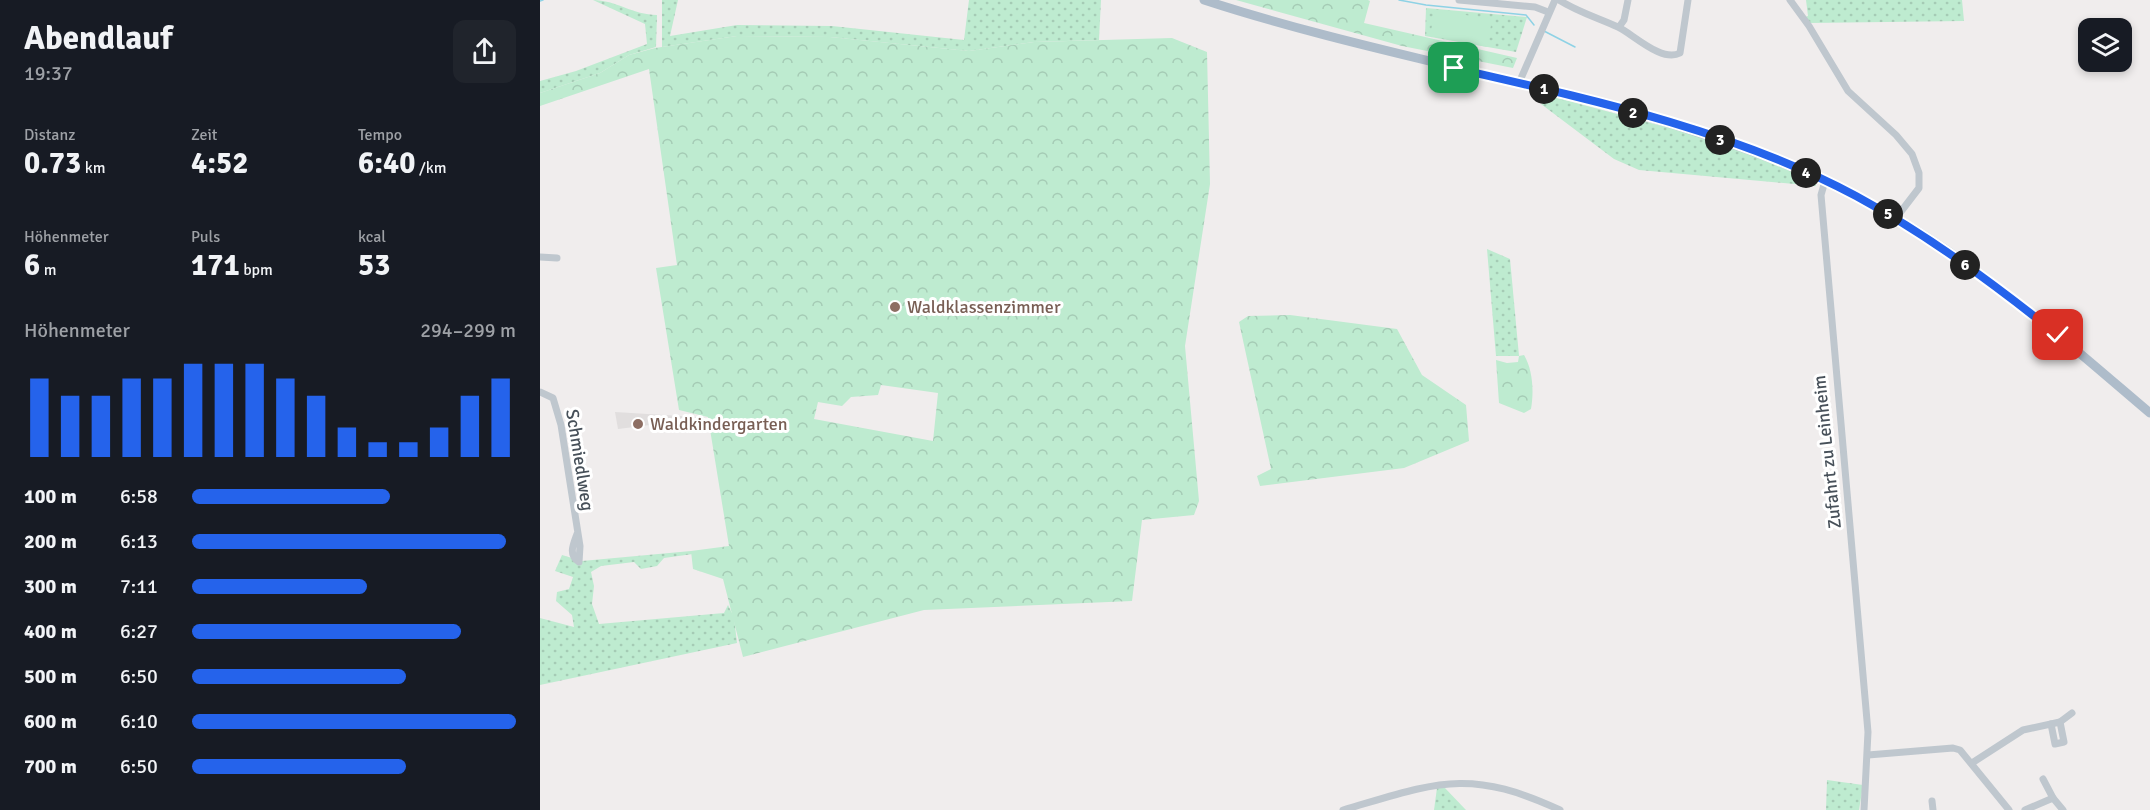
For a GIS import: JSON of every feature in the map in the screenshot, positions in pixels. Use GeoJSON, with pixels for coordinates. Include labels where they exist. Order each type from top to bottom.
{"type":"FeatureCollection","features":[{"type":"Feature","properties":{"kind":"main road"},"geometry":{"type":"LineString","coordinates":[[1203,0],[1389,53],[1519,83],[1679,126],[1825,181],[1896,218],[2010,297],[2150,413]]}},
{"type":"Feature","properties":{"kind":"street"},"geometry":{"type":"LineString","coordinates":[[1459,0],[1535,7],[1548,12]]}},
{"type":"Feature","properties":{"kind":"street"},"geometry":{"type":"LineString","coordinates":[[1519,83],[1548,12],[1557,0],[1619,27],[1629,37],[1668,55],[1680,53],[1688,0]]}},
{"type":"Feature","properties":{"kind":"street"},"geometry":{"type":"LineString","coordinates":[[1619,27],[1624,20],[1628,0]]}},
{"type":"Feature","properties":{"kind":"street"},"geometry":{"type":"LineString","coordinates":[[1790,0],[1809,26],[1848,91],[1896,135],[1912,154],[1919,173],[1919,188],[1896,218]]}},
{"type":"Feature","properties":{"kind":"street","name":"Zufahrt zu Leinheim"},"geometry":{"type":"LineString","coordinates":[[1825,181],[1821,195],[1831,336],[1867,720],[1868,756],[1864,810]]}},
{"type":"Feature","properties":{"kind":"street"},"geometry":{"type":"LineString","coordinates":[[540,257],[557,258]]}},
{"type":"Feature","properties":{"kind":"street","name":"Schmiedlweg"},"geometry":{"type":"LineString","coordinates":[[540,392],[549,394],[556,404],[577,534]]}},
{"type":"Feature","properties":{"kind":"street"},"geometry":{"type":"LineString","coordinates":[[1972,763],[2023,730],[2060,722],[2072,712]]}},
{"type":"Feature","properties":{"kind":"street"},"geometry":{"type":"LineString","coordinates":[[2051,724],[2055,744],[2064,742],[2060,722]]}},
{"type":"Feature","properties":{"kind":"street"},"geometry":{"type":"LineString","coordinates":[[1868,756],[1953,748],[1960,750],[2009,810]]}},
{"type":"Feature","properties":{"kind":"street"},"geometry":{"type":"LineString","coordinates":[[2043,779],[2053,798],[2063,810]]}},
{"type":"Feature","properties":{"kind":"street"},"geometry":{"type":"LineString","coordinates":[[1343,810],[1435,784],[1467,782],[1492,784],[1523,793],[1560,810]]}},
{"type":"Feature","properties":{"kind":"street"},"geometry":{"type":"LineString","coordinates":[[2025,810],[2053,798]]}},
{"type":"Feature","properties":{"kind":"street"},"geometry":{"type":"LineString","coordinates":[[1932,801],[1933,810]]}},
{"type":"Feature","properties":{"kind":"shaded area","name":"Waldkindergarten"},"geometry":{"type":"Polygon","coordinates":[[[615,412],[697,417],[698,419],[618,429],[615,412]]]}},
{"type":"Feature","properties":{"kind":"green space"},"geometry":{"type":"Polygon","coordinates":[[[593,0],[609,2],[640,13],[657,15],[656,47],[629,55],[600,73],[540,93],[540,81],[576,71],[647,44],[645,24],[593,0]]]}},
{"type":"Feature","properties":{"kind":"green space"},"geometry":{"type":"Polygon","coordinates":[[[662,0],[678,0],[670,36],[737,25],[832,26],[964,40],[969,0],[1101,0],[1099,40],[1034,42],[969,51],[830,37],[737,36],[662,47],[662,0]]]}},
{"type":"Feature","properties":{"kind":"green space"},"geometry":{"type":"Polygon","coordinates":[[[1236,0],[1368,0],[1370,1],[1364,23],[1517,58],[1513,68],[1402,46],[1236,0]]]}},
{"type":"Feature","properties":{"kind":"green space"},"geometry":{"type":"Polygon","coordinates":[[[1806,0],[1962,0],[1964,21],[1810,23],[1805,17],[1808,16],[1806,0]]]}},
{"type":"Feature","properties":{"kind":"green space"},"geometry":{"type":"Polygon","coordinates":[[[1426,8],[1527,17],[1516,52],[1425,36],[1426,8]]]}},
{"type":"Feature","properties":{"kind":"green space"},"geometry":{"type":"Polygon","coordinates":[[[1435,9],[1492,20],[1487,47],[1430,36],[1435,9]]]}},
{"type":"Feature","properties":{"kind":"green space"},"geometry":{"type":"Polygon","coordinates":[[[737,36],[830,37],[969,51],[1034,42],[1172,38],[1207,52],[1210,184],[1185,346],[1199,501],[1194,515],[1142,520],[1132,601],[924,610],[743,657],[723,579],[693,569],[691,551],[729,546],[708,417],[679,410],[656,268],[677,265],[649,69],[540,106],[540,93],[600,73],[629,55],[655,48],[737,36]],[[881,385],[878,395],[851,397],[842,406],[818,402],[814,419],[933,441],[938,393],[881,385]]]}},
{"type":"Feature","properties":{"kind":"green space"},"geometry":{"type":"Polygon","coordinates":[[[1550,96],[1703,137],[1815,180],[1816,186],[1639,170],[1614,159],[1541,104],[1547,102],[1550,96]]]}},
{"type":"Feature","properties":{"kind":"green space"},"geometry":{"type":"Polygon","coordinates":[[[1487,249],[1510,259],[1519,356],[1496,356],[1487,249]]]}},
{"type":"Feature","properties":{"kind":"green space"},"geometry":{"type":"Polygon","coordinates":[[[1290,315],[1397,329],[1422,375],[1466,405],[1469,441],[1404,468],[1260,486],[1257,476],[1271,469],[1239,322],[1248,316],[1290,315]]]}},
{"type":"Feature","properties":{"kind":"green space"},"geometry":{"type":"Polygon","coordinates":[[[1524,355],[1531,374],[1532,396],[1531,409],[1524,413],[1499,403],[1496,360],[1507,363],[1518,362],[1519,356],[1524,355]]]}},
{"type":"Feature","properties":{"kind":"green space"},"geometry":{"type":"Polygon","coordinates":[[[691,551],[700,553],[664,558],[657,566],[641,569],[634,562],[601,566],[591,572],[594,586],[592,604],[599,624],[724,613],[728,605],[734,617],[737,643],[540,685],[540,618],[574,627],[572,615],[556,601],[557,592],[569,589],[573,577],[555,571],[562,555],[582,561],[691,551]]]}},
{"type":"Feature","properties":{"kind":"green space"},"geometry":{"type":"Polygon","coordinates":[[[1827,780],[1863,785],[1859,810],[1826,810],[1827,780]]]}},
{"type":"Feature","properties":{"kind":"green space"},"geometry":{"type":"Polygon","coordinates":[[[1444,787],[1466,810],[1434,810],[1437,788],[1444,787]]]}},
{"type":"Feature","properties":{"kind":"waterway"},"geometry":{"type":"LineString","coordinates":[[1399,0],[1526,15],[1534,25]]}},
{"type":"Feature","properties":{"kind":"waterway"},"geometry":{"type":"LineString","coordinates":[[1544,31],[1575,47]]}},
{"type":"Feature","properties":{"kind":"place","name":"Waldklassenzimmer"},"geometry":{"type":"Point","coordinates":[895,307]}},
{"type":"Feature","properties":{"kind":"place","name":"Waldkindergarten"},"geometry":{"type":"Point","coordinates":[638,424]}},
{"type":"Feature","properties":{"kind":"route"},"geometry":{"type":"LineString","coordinates":[[1454,68],[1679,126],[1749,150],[1825,181],[1896,218],[1949,253],[2058,335]]}}]}
